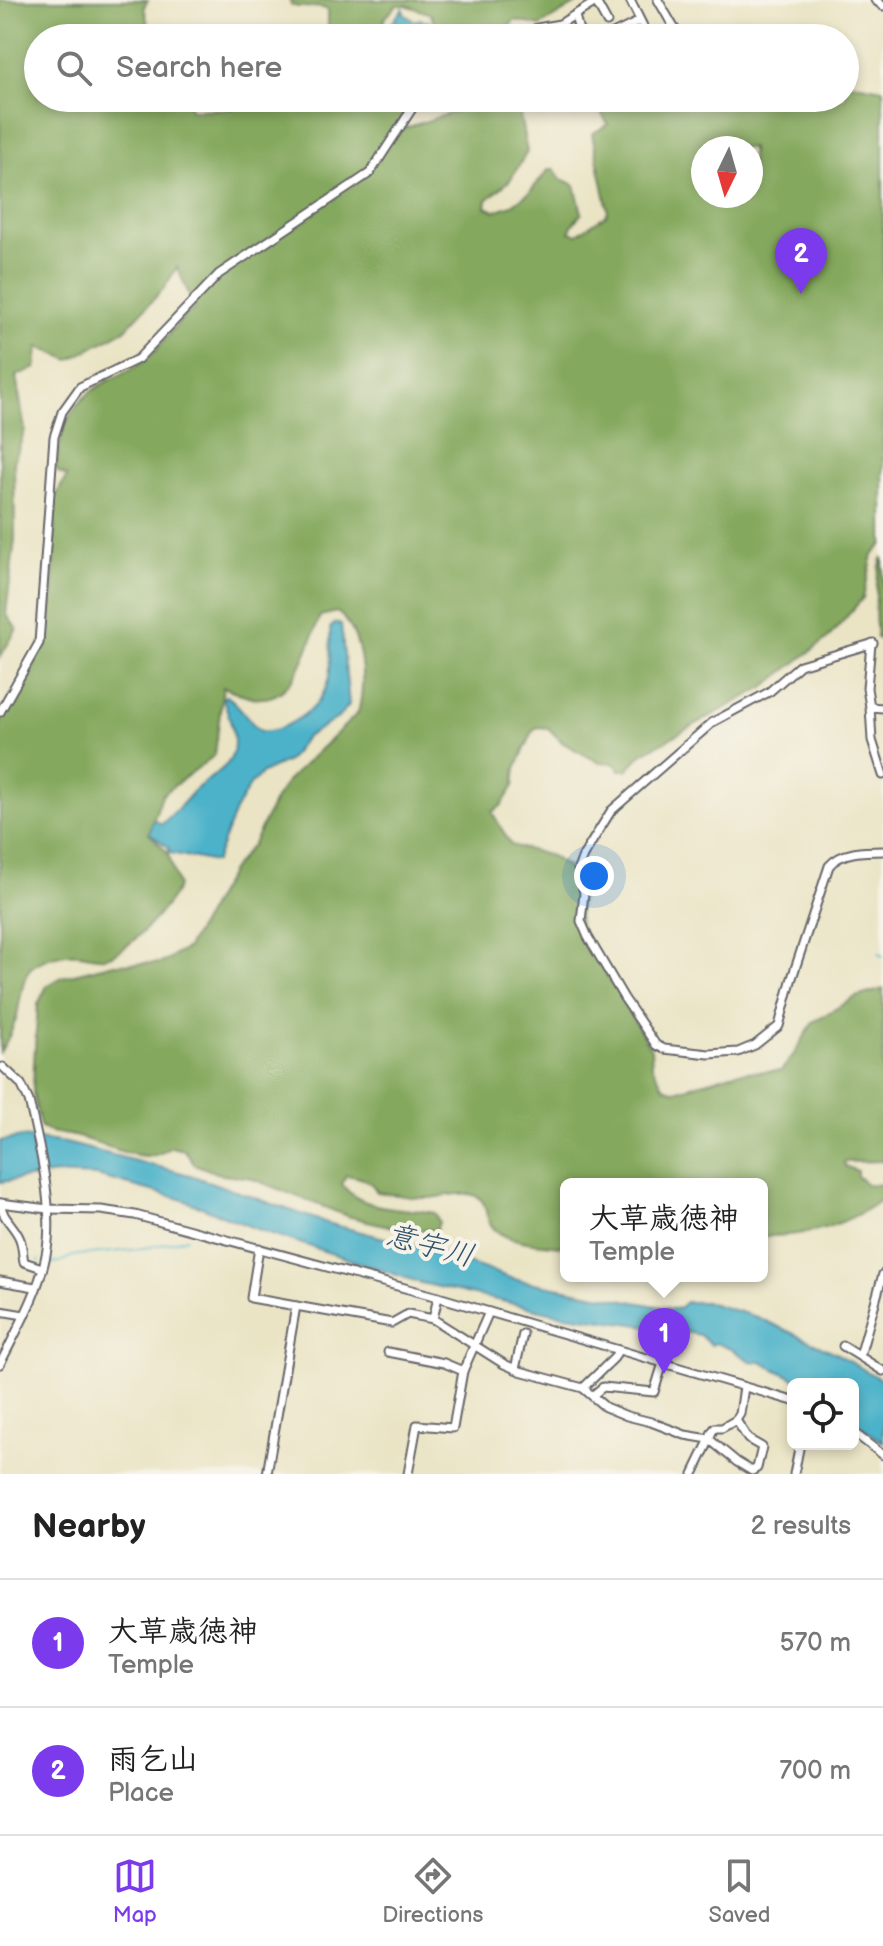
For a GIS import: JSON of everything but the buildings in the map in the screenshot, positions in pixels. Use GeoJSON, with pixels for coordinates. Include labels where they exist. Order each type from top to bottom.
{"type":"FeatureCollection","features":[{"type":"Feature","properties":{"kind":"street"},"geometry":{"type":"LineString","coordinates":[[630,0],[642,24]]}},
{"type":"Feature","properties":{"kind":"street"},"geometry":{"type":"LineString","coordinates":[[658,0],[672,24]]}},
{"type":"Feature","properties":{"kind":"street"},"geometry":{"type":"LineString","coordinates":[[875,0],[883,6]]}},
{"type":"Feature","properties":{"kind":"street"},"geometry":{"type":"LineString","coordinates":[[560,24],[597,1],[607,22]]}},
{"type":"Feature","properties":{"kind":"street"},"geometry":{"type":"LineString","coordinates":[[575,16],[577,24]]}},
{"type":"Feature","properties":{"kind":"street"},"geometry":{"type":"LineString","coordinates":[[634,24],[640,21]]}},
{"type":"Feature","properties":{"kind":"street"},"geometry":{"type":"LineString","coordinates":[[0,712],[39,643],[54,437],[68,401],[80,387],[127,365],[148,351],[204,289],[234,262],[370,173],[410,112]]}},
{"type":"Feature","properties":{"kind":"street"},"geometry":{"type":"LineString","coordinates":[[883,775],[870,728],[867,688],[873,643],[800,665],[769,692],[713,722],[622,801],[602,824],[579,864],[584,893],[581,921],[617,986],[656,1045],[664,1049],[709,1054],[738,1052],[755,1045],[779,1026],[791,981],[834,859],[883,851]]}},
{"type":"Feature","properties":{"kind":"street"},"geometry":{"type":"LineString","coordinates":[[870,707],[883,708]]}},
{"type":"Feature","properties":{"kind":"street"},"geometry":{"type":"LineString","coordinates":[[870,728],[883,728]]}},
{"type":"Feature","properties":{"kind":"street"},"geometry":{"type":"LineString","coordinates":[[0,1364],[42,1268],[47,1245],[48,1206],[35,1132],[23,1088],[13,1074],[3,1067]]}},
{"type":"Feature","properties":{"kind":"street"},"geometry":{"type":"LineString","coordinates":[[42,1268],[24,1262],[21,1243],[13,1225],[2,1214],[1,1203],[125,1213],[438,1297],[787,1399]]}},
{"type":"Feature","properties":{"kind":"street"},"geometry":{"type":"LineString","coordinates":[[259,1248],[251,1298],[392,1323],[408,1314],[433,1319],[515,1369],[583,1388],[605,1407],[627,1416],[685,1435],[709,1439],[752,1471],[757,1468],[762,1447],[745,1435],[736,1420]]}},
{"type":"Feature","properties":{"kind":"street"},"geometry":{"type":"LineString","coordinates":[[860,1356],[883,1274]]}},
{"type":"Feature","properties":{"kind":"street"},"geometry":{"type":"LineString","coordinates":[[0,1281],[35,1287]]}},
{"type":"Feature","properties":{"kind":"street"},"geometry":{"type":"LineString","coordinates":[[433,1319],[438,1297]]}},
{"type":"Feature","properties":{"kind":"street"},"geometry":{"type":"LineString","coordinates":[[267,1474],[296,1306]]}},
{"type":"Feature","properties":{"kind":"street"},"geometry":{"type":"LineString","coordinates":[[0,1311],[24,1315]]}},
{"type":"Feature","properties":{"kind":"street"},"geometry":{"type":"LineString","coordinates":[[408,1474],[416,1426],[452,1429],[463,1371],[489,1312]]}},
{"type":"Feature","properties":{"kind":"street"},"geometry":{"type":"LineString","coordinates":[[515,1369],[523,1334]]}},
{"type":"Feature","properties":{"kind":"street"},"geometry":{"type":"LineString","coordinates":[[843,1346],[883,1371]]}},
{"type":"Feature","properties":{"kind":"street"},"geometry":{"type":"LineString","coordinates":[[583,1388],[614,1358],[618,1350]]}},
{"type":"Feature","properties":{"kind":"street"},"geometry":{"type":"LineString","coordinates":[[388,1352],[444,1363],[463,1371]]}},
{"type":"Feature","properties":{"kind":"street"},"geometry":{"type":"LineString","coordinates":[[593,1395],[603,1387],[654,1392],[663,1363]]}},
{"type":"Feature","properties":{"kind":"street"},"geometry":{"type":"LineString","coordinates":[[693,1474],[715,1428],[722,1428],[740,1414],[744,1387]]}},
{"type":"Feature","properties":{"kind":"street"},"geometry":{"type":"LineString","coordinates":[[859,1437],[883,1455]]}},
{"type":"Feature","properties":{"kind":"street"},"geometry":{"type":"LineString","coordinates":[[794,1474],[799,1450]]}},
{"type":"Feature","properties":{"kind":"street"},"geometry":{"type":"LineString","coordinates":[[757,1468],[765,1473]]}},
{"type":"Feature","properties":{"kind":"green space"},"geometry":{"type":"Polygon","coordinates":[[[0,0],[148,0],[144,7],[148,24],[24,24],[24,112],[403,112],[400,123],[405,128],[454,112],[519,112],[527,152],[510,180],[487,200],[486,207],[495,211],[512,205],[530,192],[549,169],[554,169],[561,179],[575,185],[582,213],[570,232],[577,234],[606,215],[608,210],[592,134],[608,124],[601,112],[859,112],[859,85],[883,89],[883,544],[873,555],[863,598],[829,637],[764,687],[643,753],[627,770],[619,770],[610,762],[600,763],[563,743],[548,728],[534,729],[516,768],[514,786],[501,806],[492,812],[511,845],[551,856],[575,872],[581,892],[579,918],[583,934],[651,1049],[652,1066],[664,1087],[675,1091],[738,1072],[781,1071],[813,1022],[856,997],[883,989],[883,1161],[844,1162],[845,1166],[857,1171],[857,1176],[867,1184],[883,1185],[883,1198],[856,1215],[826,1228],[768,1236],[768,1178],[560,1178],[559,1246],[502,1235],[490,1223],[482,1201],[470,1194],[408,1197],[377,1192],[368,1181],[346,1175],[342,1184],[360,1200],[384,1207],[435,1213],[439,1222],[436,1230],[405,1230],[347,1216],[248,1177],[222,1175],[194,1164],[185,1150],[171,1147],[154,1155],[138,1155],[43,1129],[33,1093],[38,1004],[47,986],[62,977],[114,964],[161,963],[187,948],[232,869],[253,844],[288,780],[358,713],[361,701],[362,673],[358,645],[346,621],[337,612],[320,616],[300,668],[283,690],[260,698],[223,687],[215,755],[162,795],[149,833],[168,853],[178,886],[173,895],[135,939],[113,954],[101,957],[61,955],[32,967],[24,983],[14,1023],[0,1052],[0,725],[46,636],[53,601],[55,497],[67,476],[56,468],[61,438],[70,415],[86,396],[145,361],[195,308],[177,267],[165,287],[125,330],[70,360],[38,347],[36,368],[16,376],[25,430],[14,462],[15,539],[6,614],[17,629],[0,657],[0,0]]]}},
{"type":"Feature","properties":{"kind":"green space"},"geometry":{"type":"Polygon","coordinates":[[[290,0],[583,0],[543,24],[515,20],[511,24],[434,24],[431,14],[397,5],[384,19],[383,24],[328,24],[328,10],[291,5],[290,0]]]}},
{"type":"Feature","properties":{"kind":"green space"},"geometry":{"type":"Polygon","coordinates":[[[883,557],[883,641],[877,638],[875,608],[883,557]]]}},
{"type":"Feature","properties":{"kind":"water"},"geometry":{"type":"Polygon","coordinates":[[[403,8],[404,14],[414,21],[421,19],[429,24],[392,24],[403,8]]]}},
{"type":"Feature","properties":{"kind":"water"},"geometry":{"type":"Polygon","coordinates":[[[336,623],[341,624],[349,705],[338,718],[306,737],[288,761],[262,773],[250,785],[235,811],[215,862],[170,853],[168,847],[150,833],[152,823],[155,820],[162,824],[197,788],[227,764],[234,749],[233,732],[223,698],[231,699],[261,731],[280,728],[305,714],[316,704],[327,683],[331,658],[330,628],[336,623]]]}},
{"type":"Feature","properties":{"kind":"water"},"geometry":{"type":"Polygon","coordinates":[[[22,1137],[66,1143],[190,1175],[327,1223],[434,1251],[513,1279],[672,1309],[686,1302],[706,1302],[757,1317],[836,1353],[883,1381],[883,1442],[859,1425],[859,1378],[793,1378],[716,1343],[711,1345],[700,1335],[559,1314],[421,1283],[254,1228],[181,1199],[97,1176],[56,1174],[0,1182],[0,1141],[22,1137]]]}},
{"type":"Feature","properties":{"kind":"waterway"},"geometry":{"type":"LineString","coordinates":[[879,953],[883,957]]}},
{"type":"Feature","properties":{"kind":"waterway"},"geometry":{"type":"LineString","coordinates":[[49,1263],[58,1263],[75,1255],[147,1247],[187,1238]]}},
{"type":"Feature","properties":{"kind":"place","name":"雨乞山"},"geometry":{"type":"Point","coordinates":[801,294]}},
{"type":"Feature","properties":{"kind":"place","name":"大草歳徳神"},"geometry":{"type":"Point","coordinates":[664,1374]}},
{"type":"Feature","properties":{"kind":"water label","name":"意宇川"},"geometry":{"type":"Point","coordinates":[430,1245]}}]}
